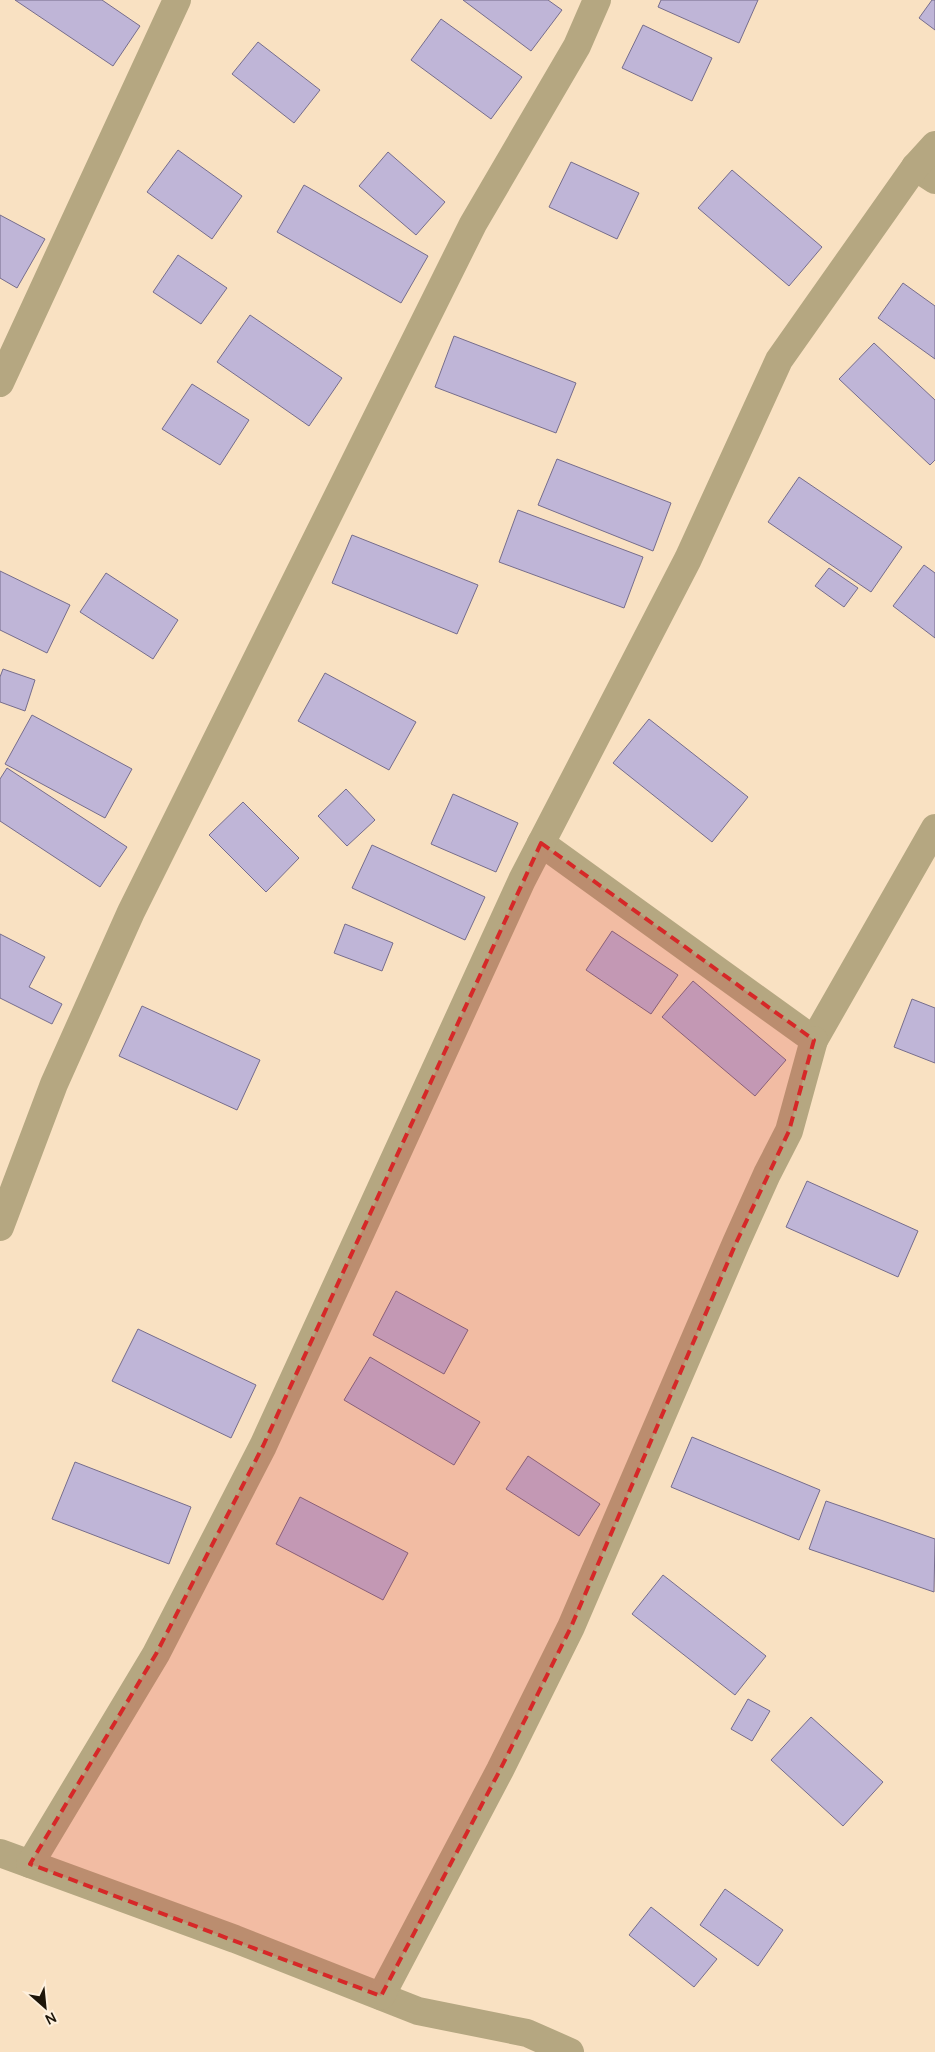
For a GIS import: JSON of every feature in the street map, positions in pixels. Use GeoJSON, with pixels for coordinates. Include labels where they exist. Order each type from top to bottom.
{"type":"FeatureCollection","features":[{"type":"Feature","properties":{"kind":"street"},"geometry":{"type":"LineString","coordinates":[[0,384],[177,0]]}},
{"type":"Feature","properties":{"kind":"street"},"geometry":{"type":"LineString","coordinates":[[0,1227],[54,1084],[131,912],[473,224],[577,46],[597,0]]}},
{"type":"Feature","properties":{"kind":"street"},"geometry":{"type":"LineString","coordinates":[[30,1864],[156,1654],[263,1446],[522,880],[688,559],[778,360],[925,173],[935,144]]}},
{"type":"Feature","properties":{"kind":"street"},"geometry":{"type":"LineString","coordinates":[[381,1996],[500,1770],[571,1626],[736,1243],[790,1131],[814,1040],[935,828]]}},
{"type":"Feature","properties":{"kind":"street"},"geometry":{"type":"LineString","coordinates":[[541,843],[814,1040]]}},
{"type":"Feature","properties":{"kind":"street"},"geometry":{"type":"LineString","coordinates":[[0,1853],[235,1939],[418,2011],[527,2033],[570,2052]]}},
{"type":"Feature","properties":{"kind":"highlighted area"},"geometry":{"type":"Polygon","coordinates":[[[541,843],[814,1040],[789,1131],[736,1243],[571,1627],[500,1770],[381,1996],[30,1864],[156,1654],[263,1446],[541,843]]]}},
{"type":"Feature","properties":{"kind":"building"},"geometry":{"type":"Polygon","coordinates":[[[15,0],[102,0],[140,26],[113,66],[15,0]]]}},
{"type":"Feature","properties":{"kind":"building"},"geometry":{"type":"Polygon","coordinates":[[[463,0],[548,0],[562,10],[531,51],[463,0]]]}},
{"type":"Feature","properties":{"kind":"building"},"geometry":{"type":"Polygon","coordinates":[[[661,0],[758,0],[739,43],[658,7],[661,0]]]}},
{"type":"Feature","properties":{"kind":"building"},"geometry":{"type":"Polygon","coordinates":[[[932,0],[935,0],[935,30],[919,18],[932,0]]]}},
{"type":"Feature","properties":{"kind":"building"},"geometry":{"type":"Polygon","coordinates":[[[441,19],[522,77],[491,119],[411,60],[441,19]]]}},
{"type":"Feature","properties":{"kind":"building"},"geometry":{"type":"Polygon","coordinates":[[[643,25],[712,58],[692,101],[622,68],[643,25]]]}},
{"type":"Feature","properties":{"kind":"building"},"geometry":{"type":"Polygon","coordinates":[[[258,42],[320,90],[294,123],[232,74],[258,42]]]}},
{"type":"Feature","properties":{"kind":"building"},"geometry":{"type":"Polygon","coordinates":[[[178,150],[242,196],[212,239],[147,192],[178,150]]]}},
{"type":"Feature","properties":{"kind":"building"},"geometry":{"type":"Polygon","coordinates":[[[388,152],[445,202],[416,235],[359,186],[388,152]]]}},
{"type":"Feature","properties":{"kind":"building"},"geometry":{"type":"Polygon","coordinates":[[[571,162],[639,193],[617,239],[549,207],[571,162]]]}},
{"type":"Feature","properties":{"kind":"building"},"geometry":{"type":"Polygon","coordinates":[[[732,170],[822,247],[789,286],[698,208],[732,170]]]}},
{"type":"Feature","properties":{"kind":"building"},"geometry":{"type":"Polygon","coordinates":[[[304,185],[428,256],[401,303],[277,232],[304,185]]]}},
{"type":"Feature","properties":{"kind":"building"},"geometry":{"type":"Polygon","coordinates":[[[0,215],[45,239],[17,288],[0,278],[0,215]]]}},
{"type":"Feature","properties":{"kind":"building"},"geometry":{"type":"Polygon","coordinates":[[[178,255],[227,288],[201,324],[153,292],[178,255]]]}},
{"type":"Feature","properties":{"kind":"building"},"geometry":{"type":"Polygon","coordinates":[[[903,283],[935,306],[935,359],[878,318],[903,283]]]}},
{"type":"Feature","properties":{"kind":"building"},"geometry":{"type":"Polygon","coordinates":[[[250,315],[342,378],[309,426],[217,362],[250,315]]]}},
{"type":"Feature","properties":{"kind":"building"},"geometry":{"type":"Polygon","coordinates":[[[454,336],[576,383],[556,433],[435,387],[454,336]]]}},
{"type":"Feature","properties":{"kind":"building"},"geometry":{"type":"Polygon","coordinates":[[[874,343],[935,400],[935,460],[930,465],[839,379],[874,343]]]}},
{"type":"Feature","properties":{"kind":"building"},"geometry":{"type":"Polygon","coordinates":[[[192,384],[249,420],[220,465],[162,429],[192,384]]]}},
{"type":"Feature","properties":{"kind":"building"},"geometry":{"type":"Polygon","coordinates":[[[557,459],[671,503],[653,551],[538,505],[557,459]]]}},
{"type":"Feature","properties":{"kind":"building"},"geometry":{"type":"Polygon","coordinates":[[[799,477],[902,547],[871,592],[768,522],[799,477]]]}},
{"type":"Feature","properties":{"kind":"building"},"geometry":{"type":"Polygon","coordinates":[[[518,510],[643,557],[624,608],[499,562],[518,510]]]}},
{"type":"Feature","properties":{"kind":"building"},"geometry":{"type":"Polygon","coordinates":[[[352,535],[478,585],[457,634],[332,583],[352,535]]]}},
{"type":"Feature","properties":{"kind":"building"},"geometry":{"type":"Polygon","coordinates":[[[924,565],[935,573],[935,638],[893,606],[924,565]]]}},
{"type":"Feature","properties":{"kind":"building"},"geometry":{"type":"Polygon","coordinates":[[[829,568],[858,588],[844,607],[815,586],[829,568]]]}},
{"type":"Feature","properties":{"kind":"building"},"geometry":{"type":"Polygon","coordinates":[[[0,571],[70,605],[47,653],[0,630],[0,571]]]}},
{"type":"Feature","properties":{"kind":"building"},"geometry":{"type":"Polygon","coordinates":[[[106,573],[178,620],[153,659],[80,612],[106,573]]]}},
{"type":"Feature","properties":{"kind":"building"},"geometry":{"type":"Polygon","coordinates":[[[3,669],[35,680],[25,711],[0,702],[0,677],[3,669]]]}},
{"type":"Feature","properties":{"kind":"building"},"geometry":{"type":"Polygon","coordinates":[[[325,673],[416,722],[389,770],[298,721],[325,673]]]}},
{"type":"Feature","properties":{"kind":"building"},"geometry":{"type":"Polygon","coordinates":[[[32,715],[132,769],[105,818],[5,764],[32,715]]]}},
{"type":"Feature","properties":{"kind":"building"},"geometry":{"type":"Polygon","coordinates":[[[649,719],[748,797],[712,842],[613,763],[649,719]]]}},
{"type":"Feature","properties":{"kind":"building"},"geometry":{"type":"Polygon","coordinates":[[[7,768],[127,847],[100,887],[0,821],[0,779],[7,768]]]}},
{"type":"Feature","properties":{"kind":"building"},"geometry":{"type":"Polygon","coordinates":[[[346,789],[375,820],[347,846],[318,816],[346,789]]]}},
{"type":"Feature","properties":{"kind":"building"},"geometry":{"type":"Polygon","coordinates":[[[453,794],[518,823],[496,872],[431,844],[453,794]]]}},
{"type":"Feature","properties":{"kind":"building"},"geometry":{"type":"Polygon","coordinates":[[[243,802],[299,858],[266,892],[209,835],[243,802]]]}},
{"type":"Feature","properties":{"kind":"building"},"geometry":{"type":"Polygon","coordinates":[[[372,845],[485,897],[465,940],[352,888],[372,845]]]}},
{"type":"Feature","properties":{"kind":"building"},"geometry":{"type":"Polygon","coordinates":[[[345,924],[393,943],[382,971],[334,953],[345,924]]]}},
{"type":"Feature","properties":{"kind":"building"},"geometry":{"type":"Polygon","coordinates":[[[612,931],[678,975],[651,1014],[586,970],[612,931]]]}},
{"type":"Feature","properties":{"kind":"building"},"geometry":{"type":"Polygon","coordinates":[[[0,934],[45,957],[29,987],[62,1004],[52,1024],[0,998],[0,934]]]}},
{"type":"Feature","properties":{"kind":"building"},"geometry":{"type":"Polygon","coordinates":[[[693,981],[786,1060],[755,1096],[662,1017],[693,981]]]}},
{"type":"Feature","properties":{"kind":"building"},"geometry":{"type":"Polygon","coordinates":[[[912,999],[935,1008],[935,1063],[894,1047],[912,999]]]}},
{"type":"Feature","properties":{"kind":"building"},"geometry":{"type":"Polygon","coordinates":[[[142,1006],[260,1060],[237,1110],[119,1056],[142,1006]]]}},
{"type":"Feature","properties":{"kind":"building"},"geometry":{"type":"Polygon","coordinates":[[[807,1181],[918,1231],[898,1277],[786,1227],[807,1181]]]}},
{"type":"Feature","properties":{"kind":"building"},"geometry":{"type":"Polygon","coordinates":[[[396,1291],[468,1330],[444,1374],[373,1335],[396,1291]]]}},
{"type":"Feature","properties":{"kind":"building"},"geometry":{"type":"Polygon","coordinates":[[[138,1329],[256,1385],[231,1438],[112,1381],[138,1329]]]}},
{"type":"Feature","properties":{"kind":"building"},"geometry":{"type":"Polygon","coordinates":[[[370,1357],[480,1422],[454,1465],[344,1400],[370,1357]]]}},
{"type":"Feature","properties":{"kind":"building"},"geometry":{"type":"Polygon","coordinates":[[[692,1437],[820,1490],[799,1540],[671,1487],[692,1437]]]}},
{"type":"Feature","properties":{"kind":"building"},"geometry":{"type":"Polygon","coordinates":[[[528,1456],[600,1504],[579,1536],[506,1489],[528,1456]]]}},
{"type":"Feature","properties":{"kind":"building"},"geometry":{"type":"Polygon","coordinates":[[[75,1462],[191,1507],[169,1564],[52,1519],[75,1462]]]}},
{"type":"Feature","properties":{"kind":"building"},"geometry":{"type":"Polygon","coordinates":[[[300,1497],[408,1553],[383,1600],[276,1544],[300,1497]]]}},
{"type":"Feature","properties":{"kind":"building"},"geometry":{"type":"Polygon","coordinates":[[[826,1501],[935,1539],[934,1592],[809,1549],[826,1501]]]}},
{"type":"Feature","properties":{"kind":"building"},"geometry":{"type":"Polygon","coordinates":[[[663,1575],[766,1656],[735,1695],[632,1614],[663,1575]]]}},
{"type":"Feature","properties":{"kind":"building"},"geometry":{"type":"Polygon","coordinates":[[[748,1699],[770,1711],[752,1741],[731,1729],[748,1699]]]}},
{"type":"Feature","properties":{"kind":"building"},"geometry":{"type":"Polygon","coordinates":[[[811,1717],[883,1782],[843,1826],[771,1760],[811,1717]]]}},
{"type":"Feature","properties":{"kind":"building"},"geometry":{"type":"Polygon","coordinates":[[[725,1889],[783,1930],[758,1966],[700,1925],[725,1889]]]}},
{"type":"Feature","properties":{"kind":"building"},"geometry":{"type":"Polygon","coordinates":[[[651,1907],[717,1959],[694,1987],[629,1935],[651,1907]]]}}]}
